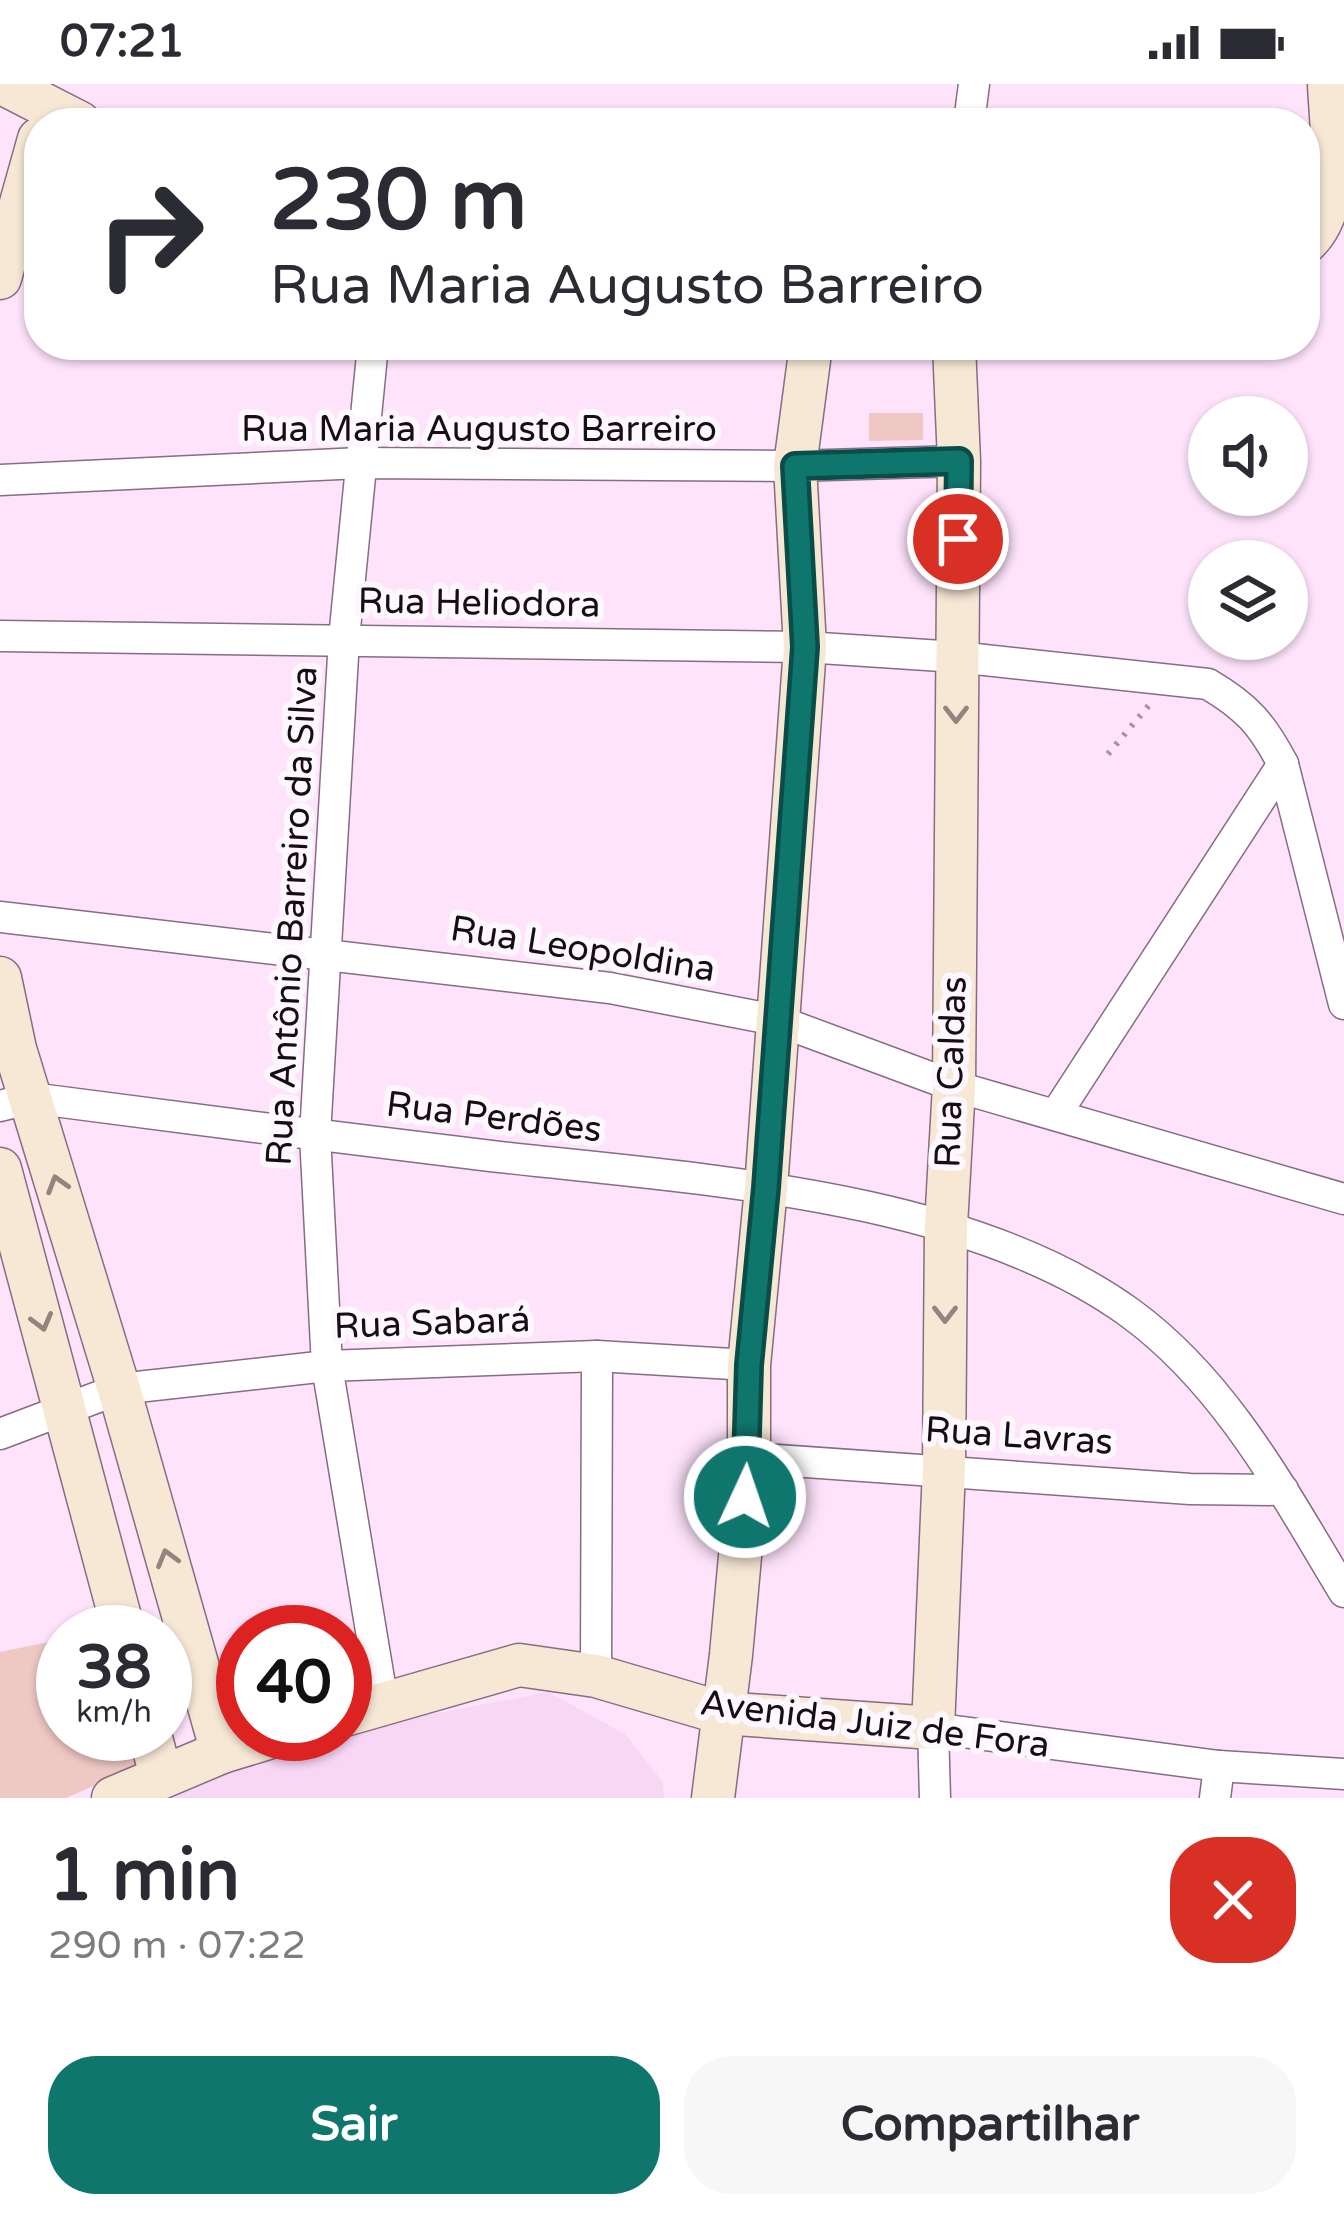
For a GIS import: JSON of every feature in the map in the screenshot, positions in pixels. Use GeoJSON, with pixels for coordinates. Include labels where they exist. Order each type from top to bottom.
{"type":"FeatureCollection","features":[{"type":"Feature","properties":{"kind":"street"},"geometry":{"type":"LineString","coordinates":[[4,84],[34,108]]}},
{"type":"Feature","properties":{"kind":"street"},"geometry":{"type":"LineString","coordinates":[[1320,221],[1328,210],[1333,169],[1330,84]]}},
{"type":"Feature","properties":{"kind":"street"},"geometry":{"type":"LineString","coordinates":[[0,278],[24,208]]}},
{"type":"Feature","properties":{"kind":"street","name":"Rua Antônio Barreiro da Silva"},"geometry":{"type":"LineString","coordinates":[[353,1605],[327,1366],[315,1135],[344,639],[371,360]]}},
{"type":"Feature","properties":{"kind":"street"},"geometry":{"type":"LineString","coordinates":[[713,1798],[748,1458],[749,1365],[805,647],[795,466],[810,360]]}},
{"type":"Feature","properties":{"kind":"street","name":"Rua Caldas"},"geometry":{"type":"LineString","coordinates":[[935,1798],[946,1225],[954,1087],[959,461],[955,360]]}},
{"type":"Feature","properties":{"kind":"street","name":"Rua Maria Augusto Barreiro"},"geometry":{"type":"LineString","coordinates":[[0,480],[361,463],[795,466],[959,461]]}},
{"type":"Feature","properties":{"kind":"street","name":"Rua Heliodora"},"geometry":{"type":"LineString","coordinates":[[0,636],[805,647],[957,657],[1208,684],[1239,703],[1264,728],[1283,764],[1344,1004]]}},
{"type":"Feature","properties":{"kind":"street"},"geometry":{"type":"LineString","coordinates":[[1056,1114],[1283,764]]}},
{"type":"Feature","properties":{"kind":"street","name":"Rua Leopoldina"},"geometry":{"type":"LineString","coordinates":[[0,917],[610,988],[776,1020],[954,1087],[1344,1199]]}},
{"type":"Feature","properties":{"kind":"street"},"geometry":{"type":"LineString","coordinates":[[0,978],[15,1102],[119,1389],[216,1731]]}},
{"type":"Feature","properties":{"kind":"street","name":"Rua Perdões"},"geometry":{"type":"LineString","coordinates":[[15,1102],[766,1188],[946,1225],[1084,1282],[1176,1351],[1212,1390],[1283,1490],[1344,1592]]}},
{"type":"Feature","properties":{"kind":"street"},"geometry":{"type":"LineString","coordinates":[[0,1169],[117,1605]]}},
{"type":"Feature","properties":{"kind":"street"},"geometry":{"type":"LineString","coordinates":[[596,1356],[596,1676]]}},
{"type":"Feature","properties":{"kind":"street","name":"Rua Sabará"},"geometry":{"type":"LineString","coordinates":[[0,1434],[119,1389],[327,1366],[596,1356],[749,1365]]}},
{"type":"Feature","properties":{"kind":"street","name":"Rua Lavras"},"geometry":{"type":"LineString","coordinates":[[748,1458],[1190,1489],[1283,1490]]}},
{"type":"Feature","properties":{"kind":"street","name":"Avenida Juiz de Fora"},"geometry":{"type":"LineString","coordinates":[[372,1707],[520,1665],[596,1676],[722,1713],[933,1728],[1219,1766],[1344,1774]]}},
{"type":"Feature","properties":{"kind":"street"},"geometry":{"type":"LineString","coordinates":[[113,1798],[216,1754]]}},
{"type":"Feature","properties":{"kind":"street"},"geometry":{"type":"LineString","coordinates":[[157,1761],[161,1776]]}},
{"type":"Feature","properties":{"kind":"street"},"geometry":{"type":"LineString","coordinates":[[1215,1798],[1219,1766]]}},
{"type":"Feature","properties":{"kind":"path"},"geometry":{"type":"LineString","coordinates":[[1108,754],[1172,678]]}},
{"type":"Feature","properties":{"kind":"shaded area"},"geometry":{"type":"Polygon","coordinates":[[[548,1692],[625,1734],[663,1782],[664,1798],[155,1798],[247,1761],[372,1761],[375,1725],[548,1692]]]}},
{"type":"Feature","properties":{"kind":"building"},"geometry":{"type":"Polygon","coordinates":[[[869,413],[923,413],[923,440],[869,441],[869,413]]]}},
{"type":"Feature","properties":{"kind":"building"},"geometry":{"type":"Polygon","coordinates":[[[36,1645],[36,1761],[145,1763],[66,1798],[0,1798],[0,1652],[36,1645]]]}},
{"type":"Feature","properties":{"kind":"route"},"geometry":{"type":"LineString","coordinates":[[745,1497],[749,1365],[805,647],[795,466],[959,461],[958,539]]}}]}
